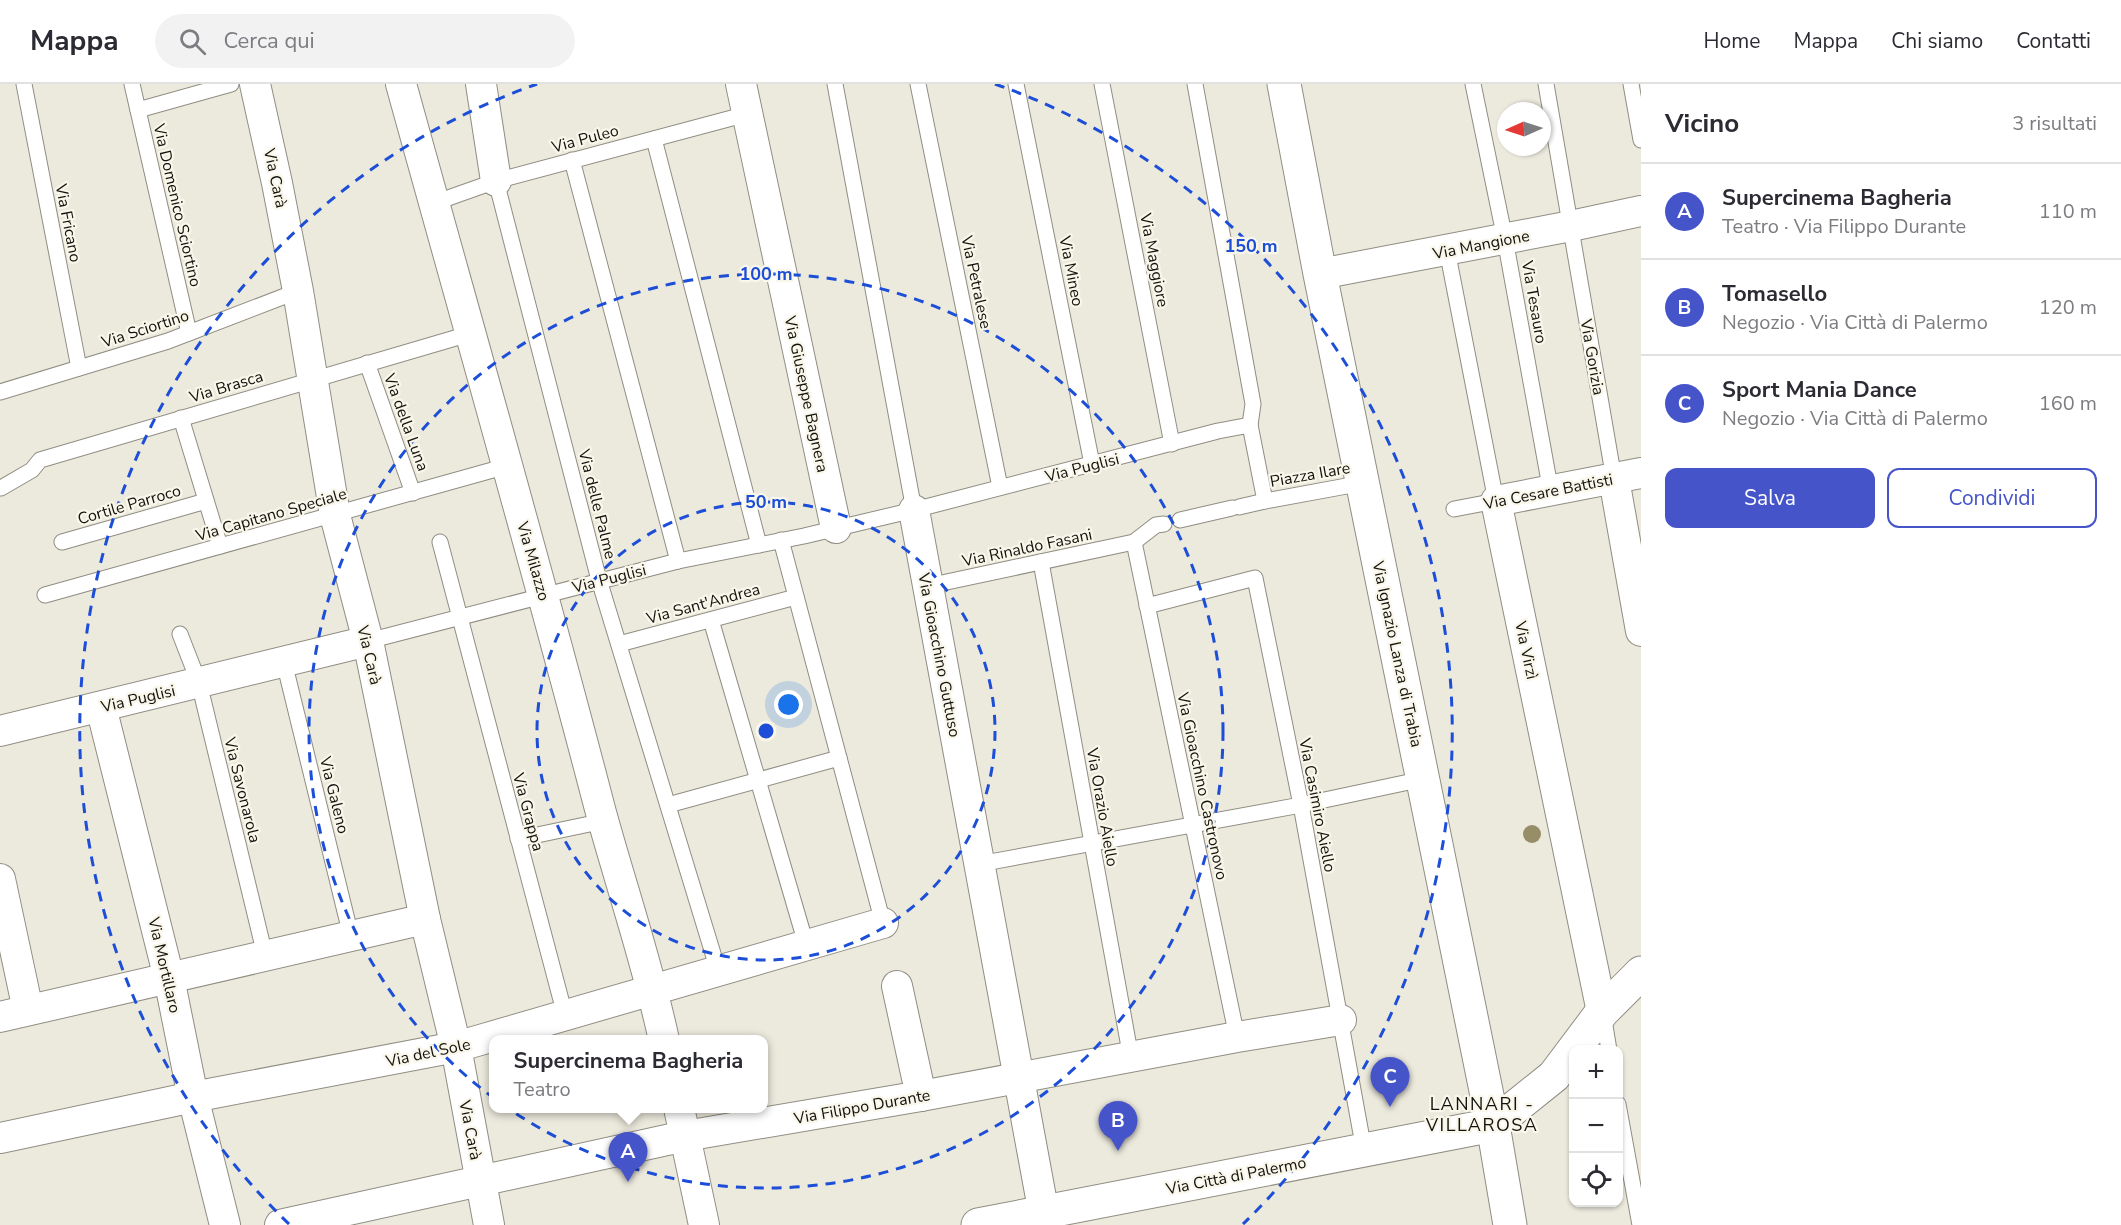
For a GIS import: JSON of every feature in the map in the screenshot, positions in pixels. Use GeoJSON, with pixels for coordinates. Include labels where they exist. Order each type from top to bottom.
{"type":"FeatureCollection","features":[{"type":"Feature","properties":{"kind":"street","name":"Via Carà"},"geometry":{"type":"LineString","coordinates":[[255,84],[278,183],[335,515],[368,641],[425,919],[456,1047],[489,1225]]}},
{"type":"Feature","properties":{"kind":"street","name":"Via Milazzo"},"geometry":{"type":"LineString","coordinates":[[401,84],[469,334],[544,595],[604,821],[653,989],[663,1035]]}},
{"type":"Feature","properties":{"kind":"street"},"geometry":{"type":"LineString","coordinates":[[481,84],[496,181]]}},
{"type":"Feature","properties":{"kind":"street","name":"Via Giuseppe Bagnera"},"geometry":{"type":"LineString","coordinates":[[741,84],[836,528]]}},
{"type":"Feature","properties":{"kind":"street","name":"Via Ignazio Lanza di Trabia"},"geometry":{"type":"LineString","coordinates":[[1284,84],[1320,274],[1493,1125],[1510,1225]]}},
{"type":"Feature","properties":{"kind":"street","name":"Via Mangione"},"geometry":{"type":"LineString","coordinates":[[1320,274],[1641,211]]}},
{"type":"Feature","properties":{"kind":"street","name":"Via Cesare Battisti"},"geometry":{"type":"LineString","coordinates":[[1496,501],[1628,476]]}},
{"type":"Feature","properties":{"kind":"street","name":"Via Gorizia"},"geometry":{"type":"LineString","coordinates":[[1628,476],[1641,631]]}},
{"type":"Feature","properties":{"kind":"street","name":"Via Virzì"},"geometry":{"type":"LineString","coordinates":[[1496,501],[1602,1012]]}},
{"type":"Feature","properties":{"kind":"street","name":"Via Gioacchino Guttuso"},"geometry":{"type":"LineString","coordinates":[[914,510],[1045,1219]]}},
{"type":"Feature","properties":{"kind":"street","name":"Via Puglisi"},"geometry":{"type":"LineString","coordinates":[[0,731],[368,641]]}},
{"type":"Feature","properties":{"kind":"street","name":"Via Mortillaro"},"geometry":{"type":"LineString","coordinates":[[101,706],[169,978],[193,1097],[225,1225]]}},
{"type":"Feature","properties":{"kind":"street"},"geometry":{"type":"LineString","coordinates":[[0,879],[14,1014],[425,919]]}},
{"type":"Feature","properties":{"kind":"street","name":"Via del Sole"},"geometry":{"type":"LineString","coordinates":[[497,1035],[883,923]]}},
{"type":"Feature","properties":{"kind":"street"},"geometry":{"type":"LineString","coordinates":[[1493,1125],[1554,1076],[1602,1012],[1641,973]]}},
{"type":"Feature","properties":{"kind":"street"},"geometry":{"type":"LineString","coordinates":[[897,986],[921,1096]]}},
{"type":"Feature","properties":{"kind":"street","name":"Via Filippo Durante"},"geometry":{"type":"LineString","coordinates":[[768,1113],[921,1096],[1341,1020]]}},
{"type":"Feature","properties":{"kind":"street","name":"Via del Sole"},"geometry":{"type":"LineString","coordinates":[[0,1138],[193,1097],[456,1047],[489,1037]]}},
{"type":"Feature","properties":{"kind":"street","name":"Via Filippo Durante"},"geometry":{"type":"LineString","coordinates":[[280,1225],[481,1182],[682,1122],[765,1113]]}},
{"type":"Feature","properties":{"kind":"street"},"geometry":{"type":"LineString","coordinates":[[682,1122],[704,1225]]}},
{"type":"Feature","properties":{"kind":"street","name":"Via Città di Palermo"},"geometry":{"type":"LineString","coordinates":[[978,1225],[1045,1219],[1364,1150],[1493,1125]]}},
{"type":"Feature","properties":{"kind":"lane","name":"Via Fricano"},"geometry":{"type":"LineString","coordinates":[[24,84],[79,368]]}},
{"type":"Feature","properties":{"kind":"lane","name":"Via Domenico Sciortino"},"geometry":{"type":"LineString","coordinates":[[132,84],[189,333]]}},
{"type":"Feature","properties":{"kind":"lane"},"geometry":{"type":"LineString","coordinates":[[138,110],[231,84]]}},
{"type":"Feature","properties":{"kind":"lane","name":"Via Gioacchino Guttuso"},"geometry":{"type":"LineString","coordinates":[[835,84],[914,510]]}},
{"type":"Feature","properties":{"kind":"lane","name":"Via Petralese"},"geometry":{"type":"LineString","coordinates":[[918,84],[1000,488]]}},
{"type":"Feature","properties":{"kind":"lane","name":"Via Mineo"},"geometry":{"type":"LineString","coordinates":[[1016,84],[1092,464]]}},
{"type":"Feature","properties":{"kind":"lane","name":"Via Maggiore"},"geometry":{"type":"LineString","coordinates":[[1102,84],[1172,444]]}},
{"type":"Feature","properties":{"kind":"lane","name":"Piazza Ilare"},"geometry":{"type":"LineString","coordinates":[[1196,84],[1253,404],[1250,425],[1265,501],[1363,483]]}},
{"type":"Feature","properties":{"kind":"lane","name":"Via Tesauro"},"geometry":{"type":"LineString","coordinates":[[1473,84],[1505,239],[1551,492]]}},
{"type":"Feature","properties":{"kind":"lane","name":"Via Gorizia"},"geometry":{"type":"LineString","coordinates":[[1546,84],[1570,226],[1628,476]]}},
{"type":"Feature","properties":{"kind":"lane"},"geometry":{"type":"LineString","coordinates":[[1631,84],[1641,140]]}},
{"type":"Feature","properties":{"kind":"lane","name":"Via Puleo"},"geometry":{"type":"LineString","coordinates":[[434,203],[496,181],[747,114]]}},
{"type":"Feature","properties":{"kind":"lane"},"geometry":{"type":"LineString","coordinates":[[654,139],[759,545]]}},
{"type":"Feature","properties":{"kind":"lane"},"geometry":{"type":"LineString","coordinates":[[572,160],[678,561]]}},
{"type":"Feature","properties":{"kind":"lane","name":"Via delle Palme"},"geometry":{"type":"LineString","coordinates":[[496,181],[599,580],[718,970]]}},
{"type":"Feature","properties":{"kind":"lane","name":"Via Virzì"},"geometry":{"type":"LineString","coordinates":[[1447,250],[1496,501]]}},
{"type":"Feature","properties":{"kind":"lane","name":"Via Sciortino"},"geometry":{"type":"LineString","coordinates":[[0,392],[189,333],[298,291]]}},
{"type":"Feature","properties":{"kind":"lane","name":"Via Brasca"},"geometry":{"type":"LineString","coordinates":[[1,488],[32,470],[40,460],[469,334]]}},
{"type":"Feature","properties":{"kind":"lane","name":"Via della Luna"},"geometry":{"type":"LineString","coordinates":[[367,363],[413,493]]}},
{"type":"Feature","properties":{"kind":"lane"},"geometry":{"type":"LineString","coordinates":[[181,418],[220,546]]}},
{"type":"Feature","properties":{"kind":"lane","name":"Via Puglisi"},"geometry":{"type":"LineString","coordinates":[[368,641],[599,580],[914,510],[1218,431],[1250,425]]}},
{"type":"Feature","properties":{"kind":"lane","name":"Via Capitano Speciale"},"geometry":{"type":"LineString","coordinates":[[45,595],[507,466]]}},
{"type":"Feature","properties":{"kind":"lane","name":"Cortile Parroco"},"geometry":{"type":"LineString","coordinates":[[63,542],[206,501]]}},
{"type":"Feature","properties":{"kind":"lane"},"geometry":{"type":"LineString","coordinates":[[1180,520],[1265,501]]}},
{"type":"Feature","properties":{"kind":"lane","name":"Via Cesare Battisti"},"geometry":{"type":"LineString","coordinates":[[1454,509],[1496,501]]}},
{"type":"Feature","properties":{"kind":"lane"},"geometry":{"type":"LineString","coordinates":[[1134,542],[1156,525],[1164,524]]}},
{"type":"Feature","properties":{"kind":"lane"},"geometry":{"type":"LineString","coordinates":[[781,540],[883,923]]}},
{"type":"Feature","properties":{"kind":"lane","name":"Via Grappa"},"geometry":{"type":"LineString","coordinates":[[440,542],[566,1015]]}},
{"type":"Feature","properties":{"kind":"lane","name":"Via Rinaldo Fasani"},"geometry":{"type":"LineString","coordinates":[[928,586],[1134,542]]}},
{"type":"Feature","properties":{"kind":"lane","name":"Via Gioacchino Castronovo"},"geometry":{"type":"LineString","coordinates":[[1134,542],[1237,1037]]}},
{"type":"Feature","properties":{"kind":"lane","name":"Via Orazio Aiello"},"geometry":{"type":"LineString","coordinates":[[1041,562],[1131,1058]]}},
{"type":"Feature","properties":{"kind":"lane","name":"Via Casimiro Aiello"},"geometry":{"type":"LineString","coordinates":[[1147,606],[1255,578],[1364,1150]]}},
{"type":"Feature","properties":{"kind":"lane","name":"Via Sant'Andrea"},"geometry":{"type":"LineString","coordinates":[[619,644],[796,597]]}},
{"type":"Feature","properties":{"kind":"lane"},"geometry":{"type":"LineString","coordinates":[[711,620],[806,944]]}},
{"type":"Feature","properties":{"kind":"lane","name":"Via Savonarola"},"geometry":{"type":"LineString","coordinates":[[180,634],[199,683],[265,956]]}},
{"type":"Feature","properties":{"kind":"lane","name":"Via Galeno"},"geometry":{"type":"LineString","coordinates":[[284,662],[351,936]]}},
{"type":"Feature","properties":{"kind":"lane"},"geometry":{"type":"LineString","coordinates":[[668,805],[839,758]]}},
{"type":"Feature","properties":{"kind":"lane"},"geometry":{"type":"LineString","coordinates":[[979,864],[1300,805],[1423,779]]}},
{"type":"Feature","properties":{"kind":"lane"},"geometry":{"type":"LineString","coordinates":[[518,839],[604,821]]}},
{"type":"Feature","properties":{"kind":"lane","name":"Via Virzì"},"geometry":{"type":"LineString","coordinates":[[1602,1012],[1608,1045]]}},
{"type":"Feature","properties":{"kind":"lane"},"geometry":{"type":"LineString","coordinates":[[1623,1132],[1640,1225]]}},
{"type":"Feature","properties":{"kind":"place","name":"Sport Mania Dance"},"geometry":{"type":"Point","coordinates":[1390,1107]}},
{"type":"Feature","properties":{"kind":"place","name":"Tomasello"},"geometry":{"type":"Point","coordinates":[1118,1151]}},
{"type":"Feature","properties":{"kind":"place","name":"Supercinema Bagheria"},"geometry":{"type":"Point","coordinates":[628,1182]}},
{"type":"Feature","properties":{"kind":"district","name":"LANNARI - VILLAROSA"},"geometry":{"type":"Point","coordinates":[1482,1114]}}]}
